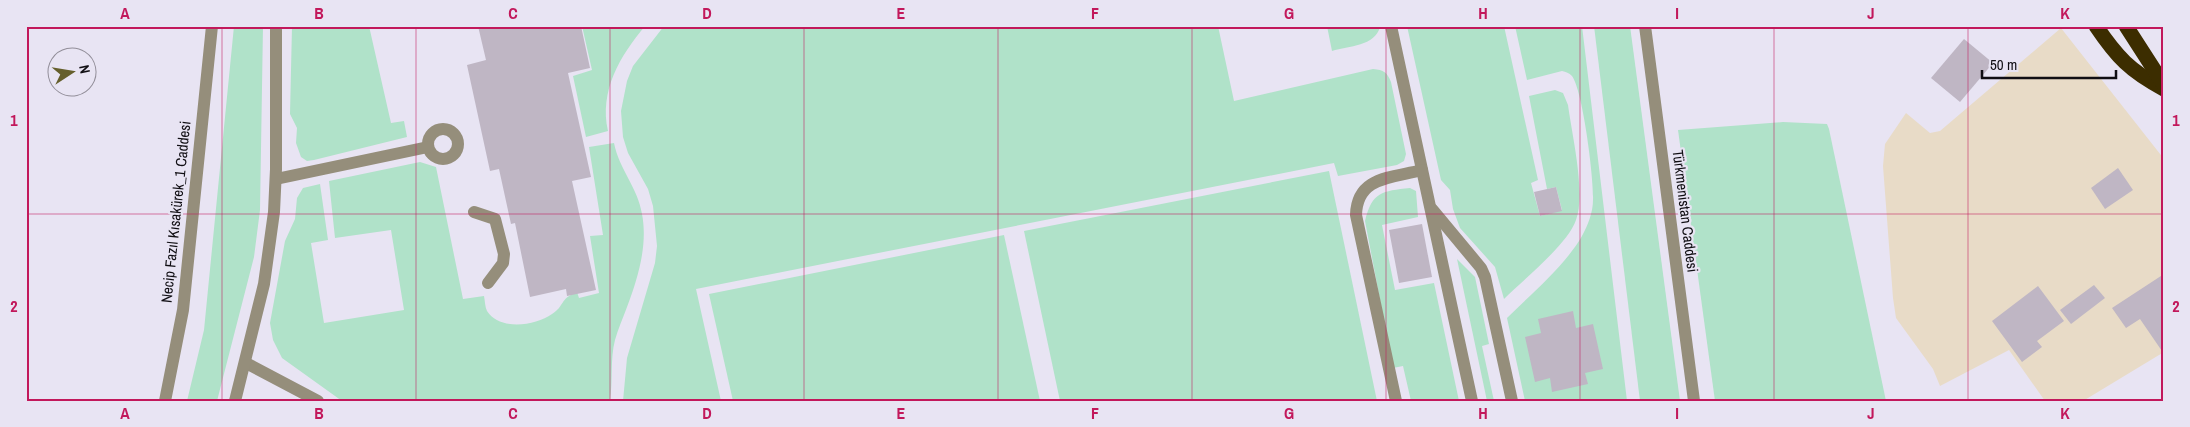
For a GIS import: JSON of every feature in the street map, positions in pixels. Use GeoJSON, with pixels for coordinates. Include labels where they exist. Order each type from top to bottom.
{"type":"FeatureCollection","features":[{"type":"Feature","properties":{"kind":"highway"},"geometry":{"type":"LineString","coordinates":[[2096,26],[2129,68],[2164,89]]}},
{"type":"Feature","properties":{"kind":"highway"},"geometry":{"type":"LineString","coordinates":[[2126,26],[2164,85]]}},
{"type":"Feature","properties":{"kind":"street","name":"Necip Fazıl Kısakürek_1 Caddesi"},"geometry":{"type":"LineString","coordinates":[[165,401],[183,310],[212,26]]}},
{"type":"Feature","properties":{"kind":"street"},"geometry":{"type":"LineString","coordinates":[[235,401],[246,363],[264,284],[276,179],[276,26]]}},
{"type":"Feature","properties":{"kind":"street"},"geometry":{"type":"LineString","coordinates":[[1391,26],[1472,401]]}},
{"type":"Feature","properties":{"kind":"street","name":"Türkmenistan Caddesi"},"geometry":{"type":"LineString","coordinates":[[1645,26],[1694,401]]}},
{"type":"Feature","properties":{"kind":"street"},"geometry":{"type":"LineString","coordinates":[[276,179],[428,147]]}},
{"type":"Feature","properties":{"kind":"street"},"geometry":{"type":"LineString","coordinates":[[1396,401],[1356,215],[1356,206],[1360,195],[1368,186],[1422,170]]}},
{"type":"Feature","properties":{"kind":"street"},"geometry":{"type":"LineString","coordinates":[[1430,207],[1486,277],[1512,401]]}},
{"type":"Feature","properties":{"kind":"street"},"geometry":{"type":"LineString","coordinates":[[474,212],[495,219],[504,254],[503,263],[488,283]]}},
{"type":"Feature","properties":{"kind":"street"},"geometry":{"type":"LineString","coordinates":[[246,363],[318,401]]}},
{"type":"Feature","properties":{"kind":"shaded area"},"geometry":{"type":"Polygon","coordinates":[[[2061,28],[2164,159],[2164,352],[2083,401],[2045,401],[2009,350],[1940,386],[1933,369],[1896,318],[1883,166],[1885,144],[1906,113],[1930,133],[1940,131],[2061,28]]]}},
{"type":"Feature","properties":{"kind":"green space"},"geometry":{"type":"Polygon","coordinates":[[[234,26],[263,26],[260,210],[254,257],[217,401],[187,401],[204,330],[234,26]]]}},
{"type":"Feature","properties":{"kind":"green space"},"geometry":{"type":"Polygon","coordinates":[[[292,26],[369,26],[391,123],[404,121],[407,137],[314,160],[307,161],[301,157],[296,143],[297,128],[290,114],[292,26]]]}},
{"type":"Feature","properties":{"kind":"green space"},"geometry":{"type":"Polygon","coordinates":[[[582,26],[645,26],[627,49],[609,88],[606,102],[608,131],[586,137],[573,76],[592,70],[582,26]]]}},
{"type":"Feature","properties":{"kind":"green space"},"geometry":{"type":"Polygon","coordinates":[[[664,26],[1218,26],[1234,101],[1373,69],[1385,72],[1391,82],[1406,154],[1404,161],[1397,165],[1338,176],[1334,163],[696,289],[721,401],[623,401],[627,358],[655,263],[657,246],[653,206],[648,189],[628,153],[623,137],[621,111],[627,81],[633,66],[664,26]]]}},
{"type":"Feature","properties":{"kind":"green space"},"geometry":{"type":"Polygon","coordinates":[[[1327,26],[1380,27],[1373,38],[1367,42],[1332,51],[1327,26]]]}},
{"type":"Feature","properties":{"kind":"green space"},"geometry":{"type":"Polygon","coordinates":[[[1407,26],[1504,26],[1538,180],[1531,183],[1540,216],[1562,210],[1556,187],[1547,189],[1529,96],[1555,90],[1563,93],[1568,105],[1579,180],[1579,209],[1576,220],[1555,251],[1504,299],[1495,267],[1460,228],[1453,209],[1450,190],[1441,180],[1407,26]]]}},
{"type":"Feature","properties":{"kind":"green space"},"geometry":{"type":"Polygon","coordinates":[[[1515,26],[1582,26],[1627,401],[1525,401],[1507,318],[1547,279],[1575,247],[1590,218],[1593,205],[1593,189],[1584,116],[1572,76],[1562,71],[1527,80],[1515,26]]]}},
{"type":"Feature","properties":{"kind":"green space"},"geometry":{"type":"Polygon","coordinates":[[[1594,26],[1630,26],[1680,401],[1640,401],[1594,26]]]}},
{"type":"Feature","properties":{"kind":"green space"},"geometry":{"type":"Polygon","coordinates":[[[1783,122],[1827,124],[1829,129],[1886,401],[1715,401],[1678,130],[1783,122]]]}},
{"type":"Feature","properties":{"kind":"green space"},"geometry":{"type":"Polygon","coordinates":[[[614,143],[616,152],[640,205],[644,238],[638,273],[613,347],[610,401],[342,401],[282,358],[273,340],[270,323],[285,241],[295,219],[297,198],[303,188],[320,184],[328,240],[311,243],[324,323],[404,310],[391,230],[335,238],[329,181],[420,162],[436,167],[463,299],[484,296],[487,311],[500,322],[527,324],[552,314],[567,297],[577,292],[579,298],[599,293],[590,236],[603,235],[589,147],[614,143]]]}},
{"type":"Feature","properties":{"kind":"green space"},"geometry":{"type":"Polygon","coordinates":[[[1329,171],[1377,401],[1060,401],[1024,231],[1329,171]]]}},
{"type":"Feature","properties":{"kind":"green space"},"geometry":{"type":"Polygon","coordinates":[[[1410,188],[1416,191],[1418,217],[1382,225],[1395,290],[1434,283],[1459,401],[1411,401],[1403,366],[1393,368],[1365,221],[1371,204],[1380,195],[1392,190],[1410,188]]]}},
{"type":"Feature","properties":{"kind":"green space"},"geometry":{"type":"Polygon","coordinates":[[[1004,235],[1040,401],[733,401],[709,294],[1004,235]]]}},
{"type":"Feature","properties":{"kind":"green space"},"geometry":{"type":"Polygon","coordinates":[[[1457,259],[1475,277],[1489,344],[1482,346],[1494,401],[1487,401],[1457,259]]]}},
{"type":"Feature","properties":{"kind":"building"},"geometry":{"type":"Polygon","coordinates":[[[478,26],[581,26],[590,68],[568,73],[591,177],[572,181],[596,290],[567,296],[566,289],[530,297],[515,223],[511,224],[499,169],[490,171],[467,65],[486,60],[478,26]]]}},
{"type":"Feature","properties":{"kind":"building"},"geometry":{"type":"Polygon","coordinates":[[[1964,39],[1993,63],[1960,102],[1931,78],[1964,39]]]}},
{"type":"Feature","properties":{"kind":"building"},"geometry":{"type":"Polygon","coordinates":[[[2118,168],[2133,190],[2105,209],[2091,188],[2118,168]]]}},
{"type":"Feature","properties":{"kind":"building"},"geometry":{"type":"Polygon","coordinates":[[[1556,187],[1562,211],[1540,216],[1534,192],[1556,187]]]}},
{"type":"Feature","properties":{"kind":"building"},"geometry":{"type":"Polygon","coordinates":[[[1422,224],[1432,277],[1399,283],[1389,230],[1422,224]]]}},
{"type":"Feature","properties":{"kind":"building"},"geometry":{"type":"Polygon","coordinates":[[[2164,274],[2164,354],[2140,319],[2126,328],[2112,308],[2164,274]]]}},
{"type":"Feature","properties":{"kind":"building"},"geometry":{"type":"Polygon","coordinates":[[[2094,285],[2105,298],[2071,324],[2060,310],[2094,285]]]}},
{"type":"Feature","properties":{"kind":"building"},"geometry":{"type":"Polygon","coordinates":[[[2038,286],[2064,321],[2037,341],[2042,347],[2022,362],[1992,321],[2038,286]]]}},
{"type":"Feature","properties":{"kind":"building"},"geometry":{"type":"Polygon","coordinates":[[[1573,311],[1576,328],[1593,324],[1603,369],[1585,373],[1588,384],[1552,392],[1550,378],[1535,382],[1525,337],[1541,333],[1538,319],[1573,311]]]}}]}
